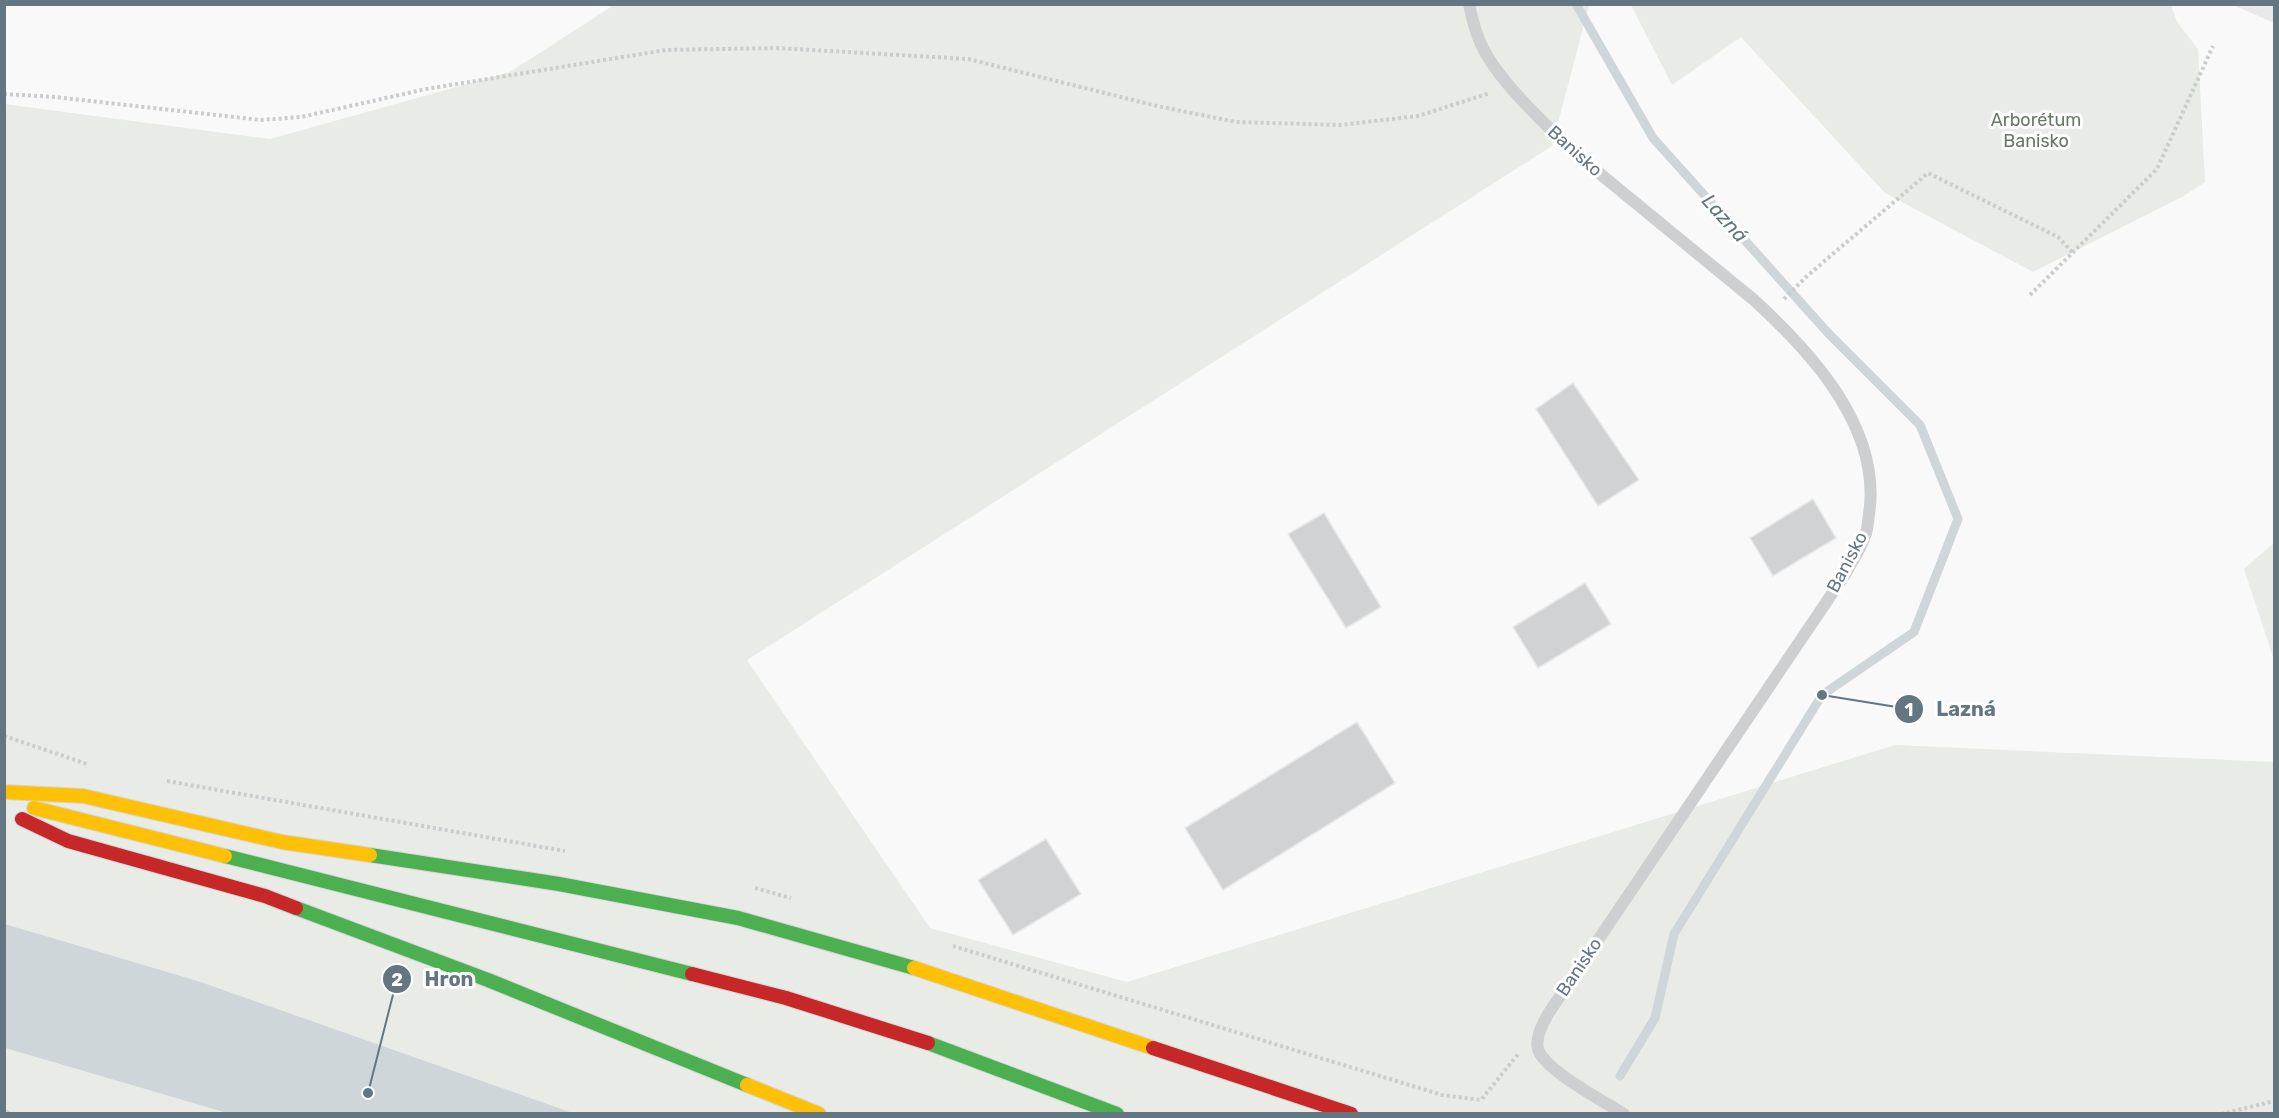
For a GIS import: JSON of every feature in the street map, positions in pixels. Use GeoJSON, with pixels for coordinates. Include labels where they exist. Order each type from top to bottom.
{"type":"FeatureCollection","features":[{"type":"Feature","properties":{"kind":"main road"},"geometry":{"type":"LineString","coordinates":[[4,792],[83,796],[282,842],[559,884],[738,918],[916,969],[1351,1113]]}},
{"type":"Feature","properties":{"kind":"main road"},"geometry":{"type":"LineString","coordinates":[[4,801],[786,998],[946,1048],[1117,1113]]}},
{"type":"Feature","properties":{"kind":"main road"},"geometry":{"type":"LineString","coordinates":[[4,811],[68,841],[265,896],[488,980],[819,1113]]}},
{"type":"Feature","properties":{"kind":"lane","name":"Banisko"},"geometry":{"type":"LineString","coordinates":[[1469,4],[1480,44],[1489,59],[1571,150],[1754,300],[1777,321],[1831,383],[1853,419],[1864,450],[1870,478],[1870,507],[1865,537],[1846,573],[1548,1014],[1539,1032],[1537,1047],[1547,1063],[1594,1096],[1624,1113]]}},
{"type":"Feature","properties":{"kind":"path"},"geometry":{"type":"LineString","coordinates":[[2030,295],[2074,254],[2157,169],[2213,46]]}},
{"type":"Feature","properties":{"kind":"path"},"geometry":{"type":"LineString","coordinates":[[4,94],[55,97],[261,120],[301,117],[426,89],[666,50],[777,48],[968,59],[1157,106],[1236,122],[1340,125],[1418,116],[1511,86]]}},
{"type":"Feature","properties":{"kind":"path"},"geometry":{"type":"LineString","coordinates":[[1782,301],[1807,276],[1928,173],[2058,237],[2074,254]]}},
{"type":"Feature","properties":{"kind":"path"},"geometry":{"type":"LineString","coordinates":[[2221,1113],[2274,1101]]}},
{"type":"Feature","properties":{"kind":"shaded area"},"geometry":{"type":"Polygon","coordinates":[[[2233,5],[2274,5],[2274,23],[2233,5]]]}},
{"type":"Feature","properties":{"kind":"shaded area"},"geometry":{"type":"Polygon","coordinates":[[[5,924],[198,981],[573,1113],[227,1113],[5,1048],[5,924]]]}},
{"type":"Feature","properties":{"kind":"green space"},"geometry":{"type":"Polygon","coordinates":[[[614,5],[1589,5],[1552,146],[747,660],[930,928],[1127,982],[1895,745],[2274,762],[2274,1113],[573,1113],[198,981],[5,924],[4,104],[270,139],[510,72],[614,5]]]}},
{"type":"Feature","properties":{"kind":"green space","name":"Arborétum Banisko"},"geometry":{"type":"Polygon","coordinates":[[[1631,5],[2171,5],[2177,22],[2198,49],[2205,182],[2182,197],[2033,272],[1885,193],[1741,37],[1672,85],[1631,5]]]}},
{"type":"Feature","properties":{"kind":"green space"},"geometry":{"type":"Polygon","coordinates":[[[2274,543],[2274,660],[2244,569],[2274,543]]]}},
{"type":"Feature","properties":{"kind":"green space"},"geometry":{"type":"Polygon","coordinates":[[[5,1048],[227,1113],[5,1113],[5,1048]]]}},
{"type":"Feature","properties":{"kind":"building"},"geometry":{"type":"Polygon","coordinates":[[[1573,383],[1639,480],[1598,506],[1536,409],[1573,383]]]}},
{"type":"Feature","properties":{"kind":"building"},"geometry":{"type":"Polygon","coordinates":[[[1813,499],[1836,538],[1773,576],[1750,538],[1813,499]]]}},
{"type":"Feature","properties":{"kind":"building"},"geometry":{"type":"Polygon","coordinates":[[[1324,513],[1381,607],[1346,628],[1288,534],[1324,513]]]}},
{"type":"Feature","properties":{"kind":"building"},"geometry":{"type":"Polygon","coordinates":[[[1585,583],[1611,624],[1538,668],[1513,627],[1585,583]]]}},
{"type":"Feature","properties":{"kind":"building"},"geometry":{"type":"Polygon","coordinates":[[[1357,722],[1395,783],[1223,890],[1185,828],[1357,722]]]}},
{"type":"Feature","properties":{"kind":"building"},"geometry":{"type":"Polygon","coordinates":[[[1046,839],[1081,894],[1013,935],[978,880],[1046,839]]]}},
{"type":"Feature","properties":{"kind":"waterway","name":"Lazná"},"geometry":{"type":"LineString","coordinates":[[1576,4],[1653,138],[1829,334],[1920,425],[1958,519],[1914,632],[1822,695],[1674,934],[1655,1018],[1620,1076]]}},
{"type":"Feature","properties":{"kind":"traffic: fast"},"geometry":{"type":"LineString","coordinates":[[370,855],[559,884],[738,918],[914,968]]}},
{"type":"Feature","properties":{"kind":"traffic: fast"},"geometry":{"type":"LineString","coordinates":[[225,856],[692,974]]}},
{"type":"Feature","properties":{"kind":"traffic: fast"},"geometry":{"type":"LineString","coordinates":[[296,908],[488,980],[747,1085]]}},
{"type":"Feature","properties":{"kind":"traffic: fast"},"geometry":{"type":"LineString","coordinates":[[928,1043],[1117,1114]]}},
{"type":"Feature","properties":{"kind":"traffic: slow"},"geometry":{"type":"LineString","coordinates":[[4,792],[83,796],[282,842],[370,855]]}},
{"type":"Feature","properties":{"kind":"traffic: slow"},"geometry":{"type":"LineString","coordinates":[[34,808],[225,856]]}},
{"type":"Feature","properties":{"kind":"traffic: slow"},"geometry":{"type":"LineString","coordinates":[[914,968],[1153,1048]]}},
{"type":"Feature","properties":{"kind":"traffic: slow"},"geometry":{"type":"LineString","coordinates":[[747,1085],[819,1114]]}},
{"type":"Feature","properties":{"kind":"traffic: jam"},"geometry":{"type":"LineString","coordinates":[[22,819],[68,841],[265,896],[296,908]]}},
{"type":"Feature","properties":{"kind":"traffic: jam"},"geometry":{"type":"LineString","coordinates":[[692,974],[786,998],[928,1043]]}},
{"type":"Feature","properties":{"kind":"traffic: jam"},"geometry":{"type":"LineString","coordinates":[[1153,1048],[1351,1114]]}},
{"type":"Feature","properties":{"kind":"place","name":"Lazná"},"geometry":{"type":"Point","coordinates":[1822,695]}},
{"type":"Feature","properties":{"kind":"place","name":"Hron"},"geometry":{"type":"Point","coordinates":[368,1093]}}]}
